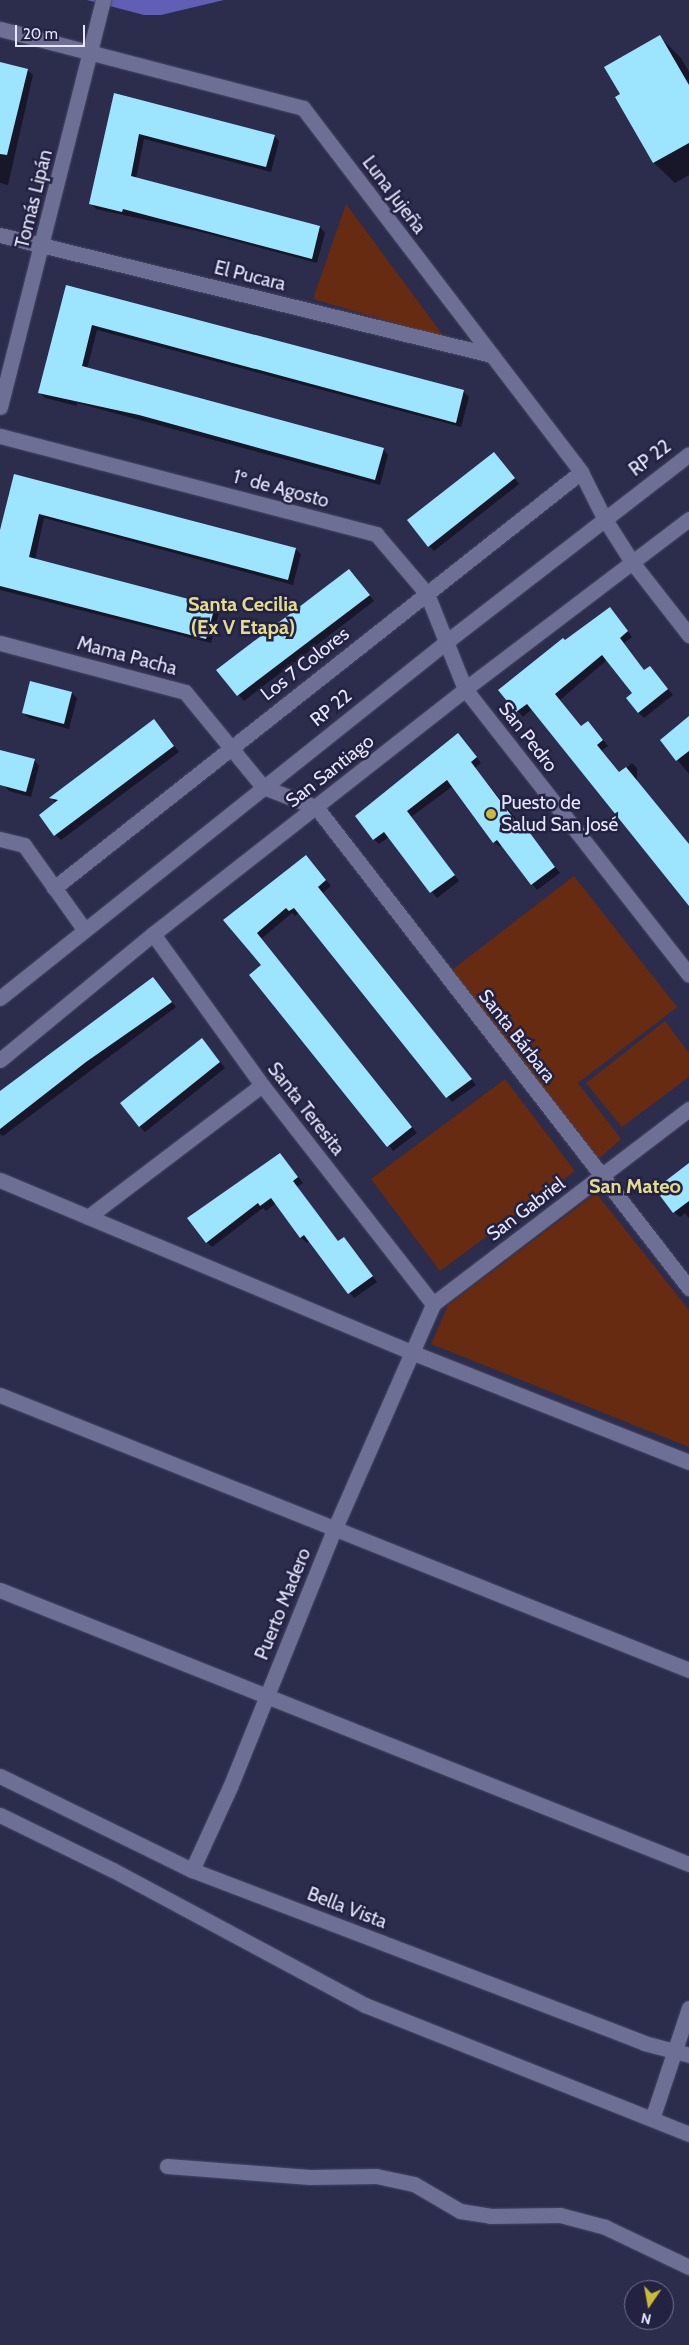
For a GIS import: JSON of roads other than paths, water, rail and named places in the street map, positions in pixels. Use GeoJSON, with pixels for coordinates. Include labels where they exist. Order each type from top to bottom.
{"type":"FeatureCollection","features":[{"type":"Feature","properties":{"kind":"street","name":"Tomás Lipán"},"geometry":{"type":"LineString","coordinates":[[0,407],[43,246],[103,0]]}},
{"type":"Feature","properties":{"kind":"street","name":"Luna Jujeña"},"geometry":{"type":"LineString","coordinates":[[0,29],[303,108],[581,472],[604,518],[632,562],[689,635]]}},
{"type":"Feature","properties":{"kind":"street","name":"El Pucara"},"geometry":{"type":"LineString","coordinates":[[0,235],[492,355]]}},
{"type":"Feature","properties":{"kind":"street","name":"1º de Agosto"},"geometry":{"type":"LineString","coordinates":[[0,436],[376,534],[427,594],[465,689]]}},
{"type":"Feature","properties":{"kind":"street","name":"RP 22"},"geometry":{"type":"LineString","coordinates":[[0,998],[84,929],[446,642],[689,454]]}},
{"type":"Feature","properties":{"kind":"street","name":"Los 7 Colores"},"geometry":{"type":"LineString","coordinates":[[54,888],[230,747],[581,472]]}},
{"type":"Feature","properties":{"kind":"street","name":"San Santiago"},"geometry":{"type":"LineString","coordinates":[[0,1060],[153,934],[465,689],[689,519]]}},
{"type":"Feature","properties":{"kind":"street","name":"Mama Pacha"},"geometry":{"type":"LineString","coordinates":[[0,643],[185,692],[264,787],[316,807]]}},
{"type":"Feature","properties":{"kind":"street","name":"San Pedro"},"geometry":{"type":"LineString","coordinates":[[465,689],[689,975]]}},
{"type":"Feature","properties":{"kind":"street","name":"Santa Bárbara"},"geometry":{"type":"LineString","coordinates":[[316,807],[601,1178],[689,1288]]}},
{"type":"Feature","properties":{"kind":"street"},"geometry":{"type":"LineString","coordinates":[[0,839],[24,845],[84,929]]}},
{"type":"Feature","properties":{"kind":"street","name":"Santa Teresita"},"geometry":{"type":"LineString","coordinates":[[153,934],[262,1085],[433,1304]]}},
{"type":"Feature","properties":{"kind":"street"},"geometry":{"type":"LineString","coordinates":[[88,1217],[262,1085]]}},
{"type":"Feature","properties":{"kind":"street","name":"San Gabriel"},"geometry":{"type":"LineString","coordinates":[[433,1304],[689,1110]]}},
{"type":"Feature","properties":{"kind":"street"},"geometry":{"type":"LineString","coordinates":[[0,1180],[411,1352],[689,1462]]}},
{"type":"Feature","properties":{"kind":"street","name":"Puerto Madero"},"geometry":{"type":"LineString","coordinates":[[192,1870],[268,1695],[334,1530],[433,1304]]}},
{"type":"Feature","properties":{"kind":"street"},"geometry":{"type":"LineString","coordinates":[[0,1395],[334,1530],[689,1670]]}},
{"type":"Feature","properties":{"kind":"street"},"geometry":{"type":"LineString","coordinates":[[0,1590],[689,1864]]}},
{"type":"Feature","properties":{"kind":"street","name":"Bella Vista"},"geometry":{"type":"LineString","coordinates":[[0,1776],[192,1870],[674,2052],[689,2055]]}},
{"type":"Feature","properties":{"kind":"street"},"geometry":{"type":"LineString","coordinates":[[0,1815],[113,1870],[365,2005],[689,2134]]}},
{"type":"Feature","properties":{"kind":"street"},"geometry":{"type":"LineString","coordinates":[[652,2119],[689,2008]]}},
{"type":"Feature","properties":{"kind":"street"},"geometry":{"type":"LineString","coordinates":[[167,2166],[310,2177],[376,2176],[414,2184],[460,2211],[490,2216],[560,2215],[605,2227],[689,2267]]}},
{"type":"Feature","properties":{"kind":"place","name":"Puesto de Salud San José"},"geometry":{"type":"Point","coordinates":[491,814]}},
{"type":"Feature","properties":{"kind":"district","name":"Santa Cecilia (Ex V Etapa)"},"geometry":{"type":"Point","coordinates":[243,616]}},
{"type":"Feature","properties":{"kind":"district","name":"San Mateo"},"geometry":{"type":"Point","coordinates":[635,1186]}}]}
